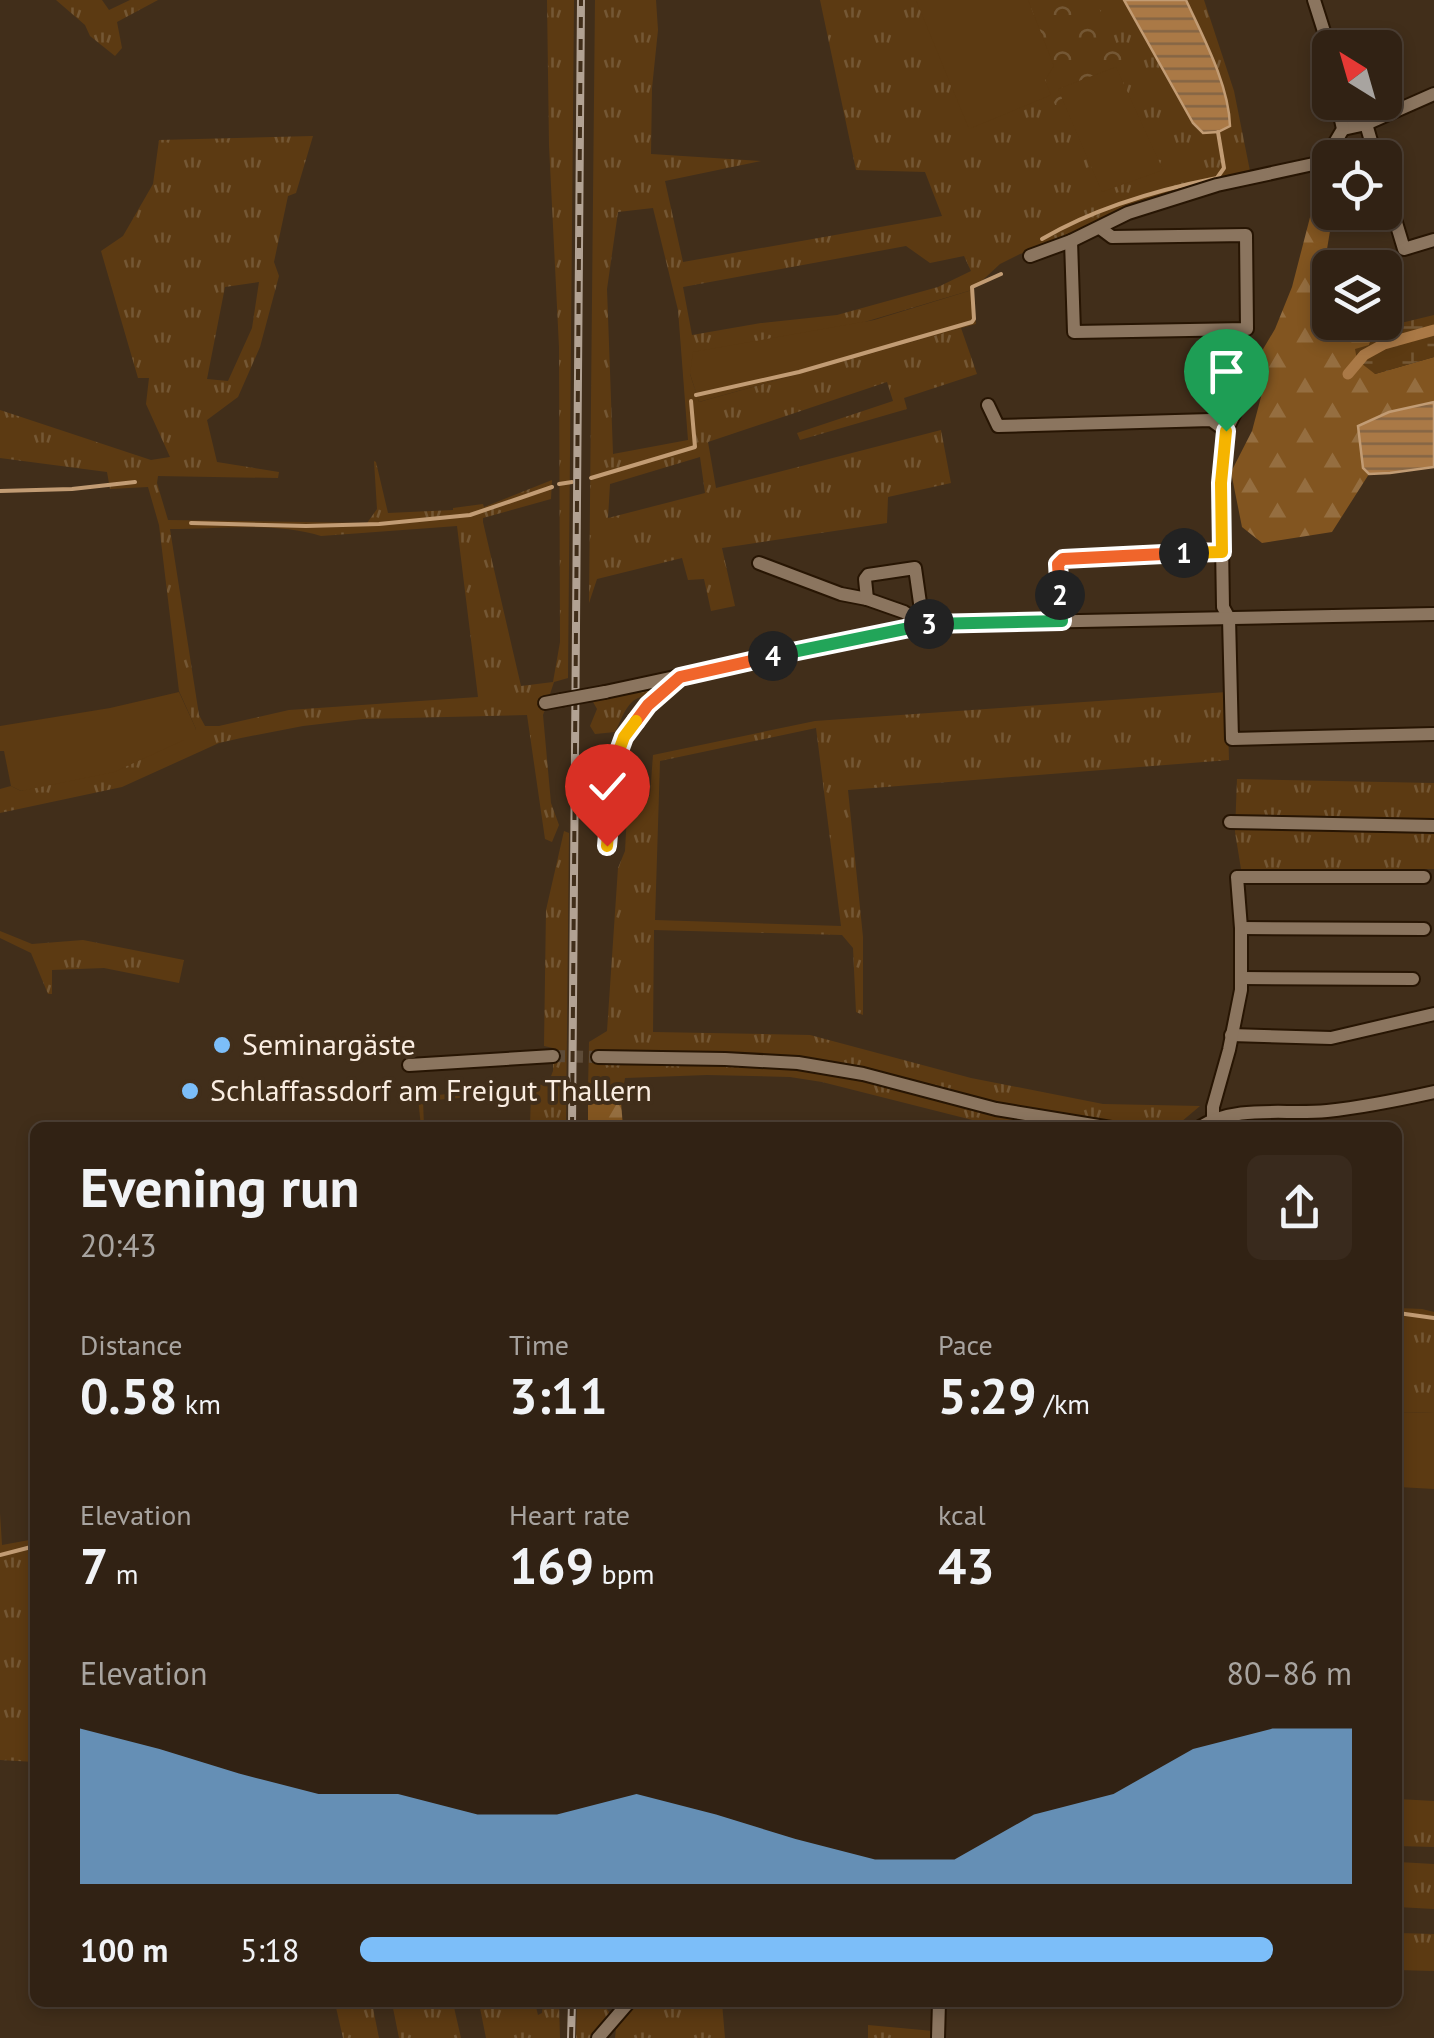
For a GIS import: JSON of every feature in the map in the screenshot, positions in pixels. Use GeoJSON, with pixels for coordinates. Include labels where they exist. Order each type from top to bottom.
{"type":"FeatureCollection","features":[{"type":"Feature","properties":{"kind":"street"},"geometry":{"type":"LineString","coordinates":[[1314,0],[1324,30]]}},
{"type":"Feature","properties":{"kind":"street"},"geometry":{"type":"LineString","coordinates":[[1343,129],[1366,124],[1434,94]]}},
{"type":"Feature","properties":{"kind":"street"},"geometry":{"type":"LineString","coordinates":[[1030,256],[1128,213],[1217,185],[1318,163],[1343,129],[1341,120]]}},
{"type":"Feature","properties":{"kind":"street"},"geometry":{"type":"LineString","coordinates":[[1366,124],[1371,140]]}},
{"type":"Feature","properties":{"kind":"street"},"geometry":{"type":"LineString","coordinates":[[1071,241],[1074,332],[1247,328],[1246,234],[1112,237],[1100,228]]}},
{"type":"Feature","properties":{"kind":"street"},"geometry":{"type":"LineString","coordinates":[[1398,230],[1404,249],[1434,240]]}},
{"type":"Feature","properties":{"kind":"street"},"geometry":{"type":"LineString","coordinates":[[1254,375],[1226,431],[1221,483],[1232,739],[1434,734]]}},
{"type":"Feature","properties":{"kind":"street"},"geometry":{"type":"LineString","coordinates":[[988,405],[998,426],[1212,420],[1226,431]]}},
{"type":"Feature","properties":{"kind":"street"},"geometry":{"type":"LineString","coordinates":[[1062,621],[1058,564],[1063,559],[1222,552]]}},
{"type":"Feature","properties":{"kind":"street"},"geometry":{"type":"LineString","coordinates":[[760,564],[904,612],[923,624]]}},
{"type":"Feature","properties":{"kind":"street"},"geometry":{"type":"LineString","coordinates":[[866,599],[864,579],[868,575],[915,568],[923,624]]}},
{"type":"Feature","properties":{"kind":"street"},"geometry":{"type":"LineString","coordinates":[[545,703],[923,624],[1434,614]]}},
{"type":"Feature","properties":{"kind":"street"},"geometry":{"type":"LineString","coordinates":[[607,846],[611,800],[619,790],[624,737],[648,705],[680,677]]}},
{"type":"Feature","properties":{"kind":"street"},"geometry":{"type":"LineString","coordinates":[[1230,822],[1434,826]]}},
{"type":"Feature","properties":{"kind":"street"},"geometry":{"type":"LineString","coordinates":[[1213,1119],[1241,990],[1242,928],[1237,876],[1424,878]]}},
{"type":"Feature","properties":{"kind":"street"},"geometry":{"type":"LineString","coordinates":[[1242,928],[1424,930]]}},
{"type":"Feature","properties":{"kind":"street"},"geometry":{"type":"LineString","coordinates":[[1241,978],[1412,979]]}},
{"type":"Feature","properties":{"kind":"street"},"geometry":{"type":"LineString","coordinates":[[1232,1035],[1332,1038],[1434,1014]]}},
{"type":"Feature","properties":{"kind":"street"},"geometry":{"type":"LineString","coordinates":[[408,1065],[553,1056]]}},
{"type":"Feature","properties":{"kind":"street"},"geometry":{"type":"LineString","coordinates":[[598,1057],[798,1063],[863,1074],[996,1110],[1073,1122]]}},
{"type":"Feature","properties":{"kind":"street"},"geometry":{"type":"LineString","coordinates":[[1208,1122],[1243,1112],[1320,1112],[1364,1107],[1434,1092]]}},
{"type":"Feature","properties":{"kind":"street"},"geometry":{"type":"LineString","coordinates":[[598,2038],[624,2007]]}},
{"type":"Feature","properties":{"kind":"street"},"geometry":{"type":"LineString","coordinates":[[938,2038],[939,2007]]}},
{"type":"Feature","properties":{"kind":"green space"},"geometry":{"type":"Polygon","coordinates":[[[56,0],[102,0],[109,10],[130,0],[158,0],[117,22],[122,48],[115,56],[56,0]]]}},
{"type":"Feature","properties":{"kind":"green space"},"geometry":{"type":"Polygon","coordinates":[[[547,0],[574,0],[568,678],[554,682],[543,715],[551,803],[559,825],[552,842],[545,839],[527,715],[363,719],[303,726],[219,743],[122,787],[0,813],[0,789],[11,786],[21,791],[196,729],[179,691],[159,525],[148,487],[110,489],[107,472],[0,458],[0,410],[151,460],[170,457],[146,404],[149,378],[138,378],[101,251],[123,236],[153,184],[159,140],[313,136],[296,193],[288,196],[274,262],[279,276],[260,347],[238,397],[207,420],[217,462],[279,472],[278,478],[158,476],[168,520],[367,523],[377,509],[374,461],[388,513],[453,510],[483,504],[484,507],[552,480],[551,499],[483,518],[483,522],[521,686],[553,682],[560,642],[559,347],[549,145],[547,0]],[[259,282],[225,287],[207,379],[228,381],[252,328],[259,282]],[[457,526],[321,536],[266,528],[170,529],[199,715],[205,726],[289,710],[478,697],[457,526]]]}},
{"type":"Feature","properties":{"kind":"green space"},"geometry":{"type":"Polygon","coordinates":[[[595,0],[656,0],[651,154],[761,161],[665,181],[683,262],[942,216],[925,172],[856,170],[820,0],[1204,0],[1234,91],[1250,171],[1117,212],[1048,246],[1000,264],[972,290],[690,374],[699,402],[961,328],[977,374],[904,398],[907,409],[800,440],[797,433],[893,401],[887,382],[708,442],[716,488],[941,430],[951,483],[888,497],[887,523],[722,548],[735,606],[711,611],[704,579],[688,580],[682,558],[597,579],[589,603],[595,0]],[[653,208],[618,212],[607,289],[613,454],[688,440],[678,310],[653,208]],[[906,246],[683,287],[692,335],[837,315],[938,287],[971,271],[964,256],[930,263],[906,246]],[[700,457],[610,484],[608,518],[705,493],[700,457]]]}},
{"type":"Feature","properties":{"kind":"green space"},"geometry":{"type":"Polygon","coordinates":[[[916,0],[1028,0],[1054,66],[1045,80],[1051,95],[969,129],[916,0]]]}},
{"type":"Feature","properties":{"kind":"green space"},"geometry":{"type":"Polygon","coordinates":[[[1028,0],[1095,0],[1126,63],[1059,89],[1072,124],[1064,127],[1045,80],[1054,66],[1028,0]]]}},
{"type":"Feature","properties":{"kind":"green space"},"geometry":{"type":"Polygon","coordinates":[[[1116,67],[1163,170],[1102,192],[1058,89],[1116,67]]]}},
{"type":"Feature","properties":{"kind":"green space"},"geometry":{"type":"Polygon","coordinates":[[[1312,210],[1312,230],[1330,230],[1327,250],[1312,250],[1312,340],[1371,340],[1375,374],[1434,357],[1434,402],[1420,404],[1363,468],[1369,474],[1332,532],[1262,543],[1242,527],[1231,472],[1252,431],[1266,378],[1250,371],[1275,329],[1292,287],[1312,210]]]}},
{"type":"Feature","properties":{"kind":"green space"},"geometry":{"type":"Polygon","coordinates":[[[972,290],[976,324],[699,402],[690,374],[693,352],[874,320],[972,290]]]}},
{"type":"Feature","properties":{"kind":"green space"},"geometry":{"type":"Polygon","coordinates":[[[1434,315],[1434,357],[1375,374],[1357,360],[1355,349],[1369,345],[1371,340],[1402,340],[1402,323],[1434,315]]]}},
{"type":"Feature","properties":{"kind":"green space"},"geometry":{"type":"Polygon","coordinates":[[[660,686],[632,702],[615,732],[595,734],[590,726],[597,709],[592,700],[660,686]]]}},
{"type":"Feature","properties":{"kind":"green space"},"geometry":{"type":"Polygon","coordinates":[[[179,692],[196,729],[184,740],[114,772],[21,791],[11,786],[4,751],[0,751],[0,726],[179,692]]]}},
{"type":"Feature","properties":{"kind":"green space"},"geometry":{"type":"Polygon","coordinates":[[[1227,692],[1229,760],[848,790],[863,937],[863,1015],[856,1012],[853,948],[842,935],[654,930],[653,1032],[810,1035],[971,1078],[1103,1104],[1200,1106],[1181,1122],[980,1122],[790,1077],[625,1078],[621,1102],[601,1083],[588,1090],[589,1042],[607,1031],[618,868],[625,851],[628,796],[650,796],[653,755],[815,721],[1227,692]],[[816,728],[660,761],[655,920],[841,926],[816,728]]]}},
{"type":"Feature","properties":{"kind":"green space"},"geometry":{"type":"Polygon","coordinates":[[[1237,779],[1434,783],[1434,869],[1241,869],[1235,832],[1237,779]]]}},
{"type":"Feature","properties":{"kind":"green space"},"geometry":{"type":"Polygon","coordinates":[[[564,831],[569,833],[566,1122],[530,1122],[531,1092],[423,1101],[424,1122],[420,1122],[418,1097],[548,1084],[553,1071],[553,1048],[544,1046],[546,910],[564,831]]]}},
{"type":"Feature","properties":{"kind":"green space"},"geometry":{"type":"Polygon","coordinates":[[[0,931],[32,944],[83,940],[184,960],[179,983],[104,968],[52,970],[52,994],[48,994],[31,953],[0,938],[0,931]]]}},
{"type":"Feature","properties":{"kind":"green space"},"geometry":{"type":"Polygon","coordinates":[[[601,1083],[621,1102],[623,1122],[588,1122],[588,1090],[601,1083]]]}},
{"type":"Feature","properties":{"kind":"green space"},"geometry":{"type":"Polygon","coordinates":[[[1402,1308],[1434,1312],[1434,1413],[1402,1412],[1402,1308]]]}},
{"type":"Feature","properties":{"kind":"green space"},"geometry":{"type":"Polygon","coordinates":[[[1402,1412],[1434,1413],[1434,1489],[1402,1487],[1402,1412]]]}},
{"type":"Feature","properties":{"kind":"green space"},"geometry":{"type":"Polygon","coordinates":[[[0,1513],[2,1545],[30,1540],[30,1762],[0,1760],[0,1513]]]}},
{"type":"Feature","properties":{"kind":"green space"},"geometry":{"type":"Polygon","coordinates":[[[1402,1799],[1434,1801],[1434,1847],[1402,1846],[1402,1799]]]}},
{"type":"Feature","properties":{"kind":"green space"},"geometry":{"type":"Polygon","coordinates":[[[1402,1862],[1434,1864],[1434,1909],[1402,1907],[1402,1862]]]}},
{"type":"Feature","properties":{"kind":"green space"},"geometry":{"type":"Polygon","coordinates":[[[1402,1933],[1434,1934],[1434,1971],[1402,1970],[1402,1933]]]}},
{"type":"Feature","properties":{"kind":"green space"},"geometry":{"type":"Polygon","coordinates":[[[336,2007],[373,2007],[379,2038],[343,2038],[336,2007]]]}},
{"type":"Feature","properties":{"kind":"green space"},"geometry":{"type":"Polygon","coordinates":[[[393,2007],[454,2007],[461,2038],[399,2038],[393,2007]]]}},
{"type":"Feature","properties":{"kind":"green space"},"geometry":{"type":"Polygon","coordinates":[[[480,2007],[536,2007],[538,2015],[543,2007],[559,2007],[560,2038],[486,2038],[480,2007]]]}},
{"type":"Feature","properties":{"kind":"green space"},"geometry":{"type":"Polygon","coordinates":[[[577,2007],[606,2007],[611,2015],[590,2038],[576,2038],[577,2007]]]}},
{"type":"Feature","properties":{"kind":"green space"},"geometry":{"type":"Polygon","coordinates":[[[634,2007],[722,2007],[725,2038],[615,2038],[616,2029],[634,2007]]]}},
{"type":"Feature","properties":{"kind":"green space"},"geometry":{"type":"Polygon","coordinates":[[[868,2025],[933,2031],[933,2038],[868,2038],[868,2025]]]}},
{"type":"Feature","properties":{"kind":"shaded area"},"geometry":{"type":"Polygon","coordinates":[[[1124,0],[1186,0],[1220,78],[1230,126],[1203,133],[1193,123],[1124,0]]]}},
{"type":"Feature","properties":{"kind":"shaded area"},"geometry":{"type":"Polygon","coordinates":[[[1434,402],[1434,467],[1369,474],[1363,468],[1358,426],[1389,412],[1434,402]]]}},
{"type":"Feature","properties":{"kind":"waterway"},"geometry":{"type":"LineString","coordinates":[[1042,239],[1126,201],[1217,178],[1224,168],[1218,132]]}},
{"type":"Feature","properties":{"kind":"waterway"},"geometry":{"type":"LineString","coordinates":[[696,395],[799,372],[972,322],[972,287],[1001,274]]}},
{"type":"Feature","properties":{"kind":"waterway"},"geometry":{"type":"LineString","coordinates":[[1348,374],[1364,355],[1384,344],[1434,330]]}},
{"type":"Feature","properties":{"kind":"waterway"},"geometry":{"type":"LineString","coordinates":[[591,478],[695,447],[691,401]]}},
{"type":"Feature","properties":{"kind":"waterway"},"geometry":{"type":"LineString","coordinates":[[0,491],[135,482]]}},
{"type":"Feature","properties":{"kind":"waterway"},"geometry":{"type":"LineString","coordinates":[[559,484],[572,482]]}},
{"type":"Feature","properties":{"kind":"waterway"},"geometry":{"type":"LineString","coordinates":[[191,523],[379,524],[470,515],[552,487]]}},
{"type":"Feature","properties":{"kind":"waterway"},"geometry":{"type":"LineString","coordinates":[[1402,1314],[1434,1318]]}},
{"type":"Feature","properties":{"kind":"waterway"},"geometry":{"type":"LineString","coordinates":[[0,1555],[30,1547]]}},
{"type":"Feature","properties":{"kind":"tunnel"},"geometry":{"type":"LineString","coordinates":[[553,1056],[598,1057]]}},
{"type":"Feature","properties":{"kind":"railway"},"geometry":{"type":"LineString","coordinates":[[572,1122],[581,0]]}},
{"type":"Feature","properties":{"kind":"railway"},"geometry":{"type":"LineString","coordinates":[[571,2038],[572,2007]]}},
{"type":"Feature","properties":{"kind":"place","name":"Seminargäste"},"geometry":{"type":"Point","coordinates":[222,1045]}},
{"type":"Feature","properties":{"kind":"place","name":"Schlaffassdorf am Freigut Thallern"},"geometry":{"type":"Point","coordinates":[190,1091]}},
{"type":"Feature","properties":{"kind":"route"},"geometry":{"type":"LineString","coordinates":[[607,846],[611,800],[619,790],[624,737],[648,705],[680,677],[923,624],[1062,621],[1060,560],[1222,552],[1221,483],[1226,431]]}}]}
